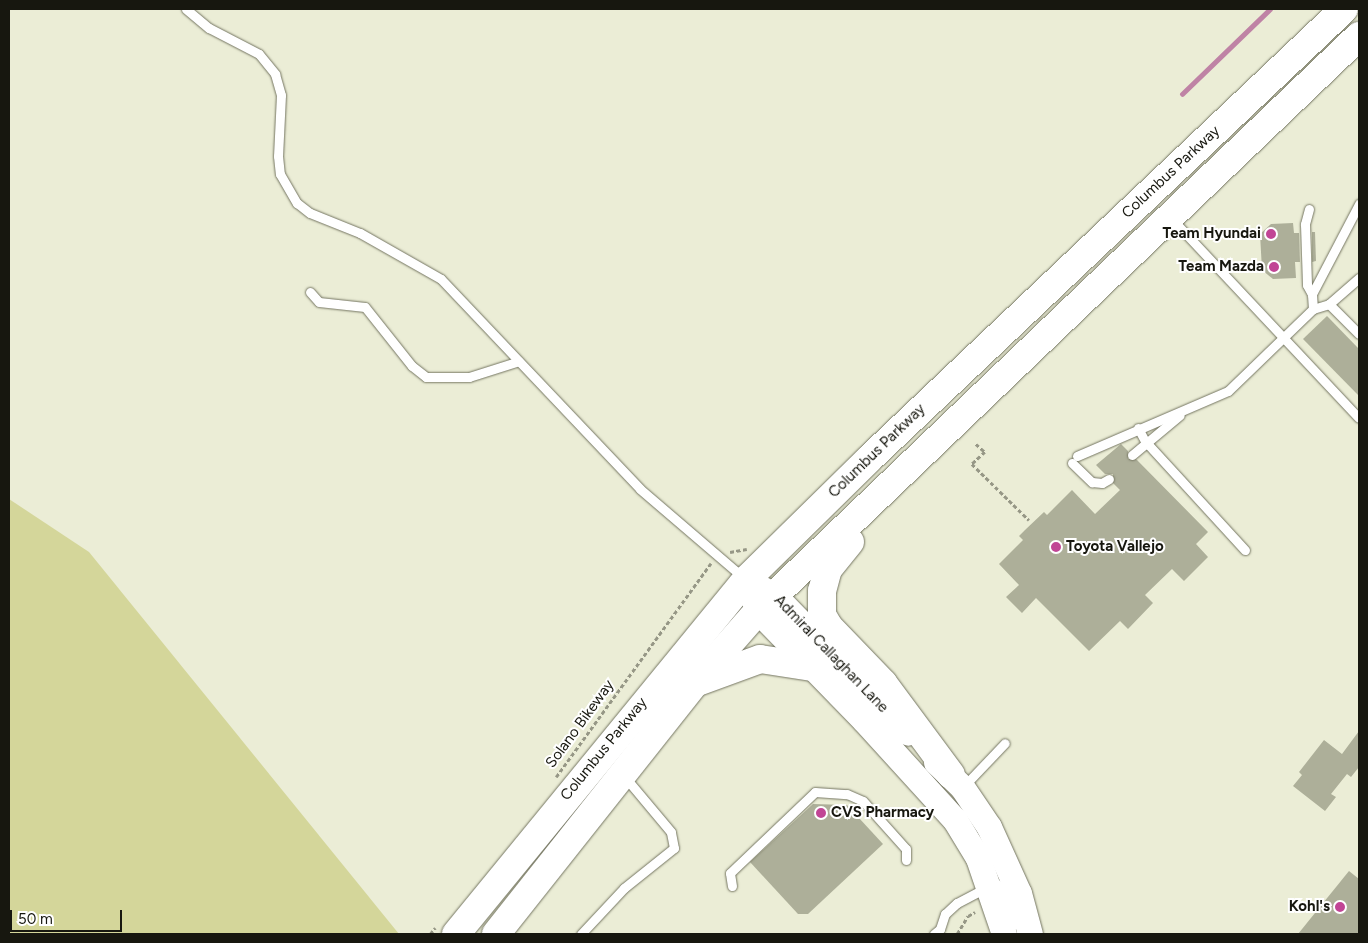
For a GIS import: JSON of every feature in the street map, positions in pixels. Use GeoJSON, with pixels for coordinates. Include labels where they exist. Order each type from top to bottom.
{"type":"FeatureCollection","features":[{"type":"Feature","properties":{"kind":"main road","name":"Columbus Parkway"},"geometry":{"type":"LineString","coordinates":[[446,930],[746,580],[1344,9]]}},
{"type":"Feature","properties":{"kind":"main road","name":"Columbus Parkway"},"geometry":{"type":"LineString","coordinates":[[496,934],[694,684],[766,603],[1359,36]]}},
{"type":"Feature","properties":{"kind":"main road"},"geometry":{"type":"LineString","coordinates":[[1171,217],[1167,210],[1170,198],[1271,97],[1305,45]]}},
{"type":"Feature","properties":{"kind":"main road"},"geometry":{"type":"LineString","coordinates":[[956,423],[829,568],[822,598],[822,615],[829,627],[883,683],[956,781]]}},
{"type":"Feature","properties":{"kind":"main road","name":"Admiral Callaghan Lane"},"geometry":{"type":"LineString","coordinates":[[746,580],[766,603],[813,667],[955,820],[978,858],[1004,934]]}},
{"type":"Feature","properties":{"kind":"main road","name":"Admiral Callaghan Lane"},"geometry":{"type":"LineString","coordinates":[[766,603],[956,781],[1000,847],[1019,893],[1030,934]]}},
{"type":"Feature","properties":{"kind":"main road"},"geometry":{"type":"LineString","coordinates":[[694,684],[760,659],[813,667]]}},
{"type":"Feature","properties":{"kind":"lane"},"geometry":{"type":"LineString","coordinates":[[186,9],[210,28],[259,54],[274,74],[281,95],[278,156],[280,174],[297,203],[310,213],[360,233],[441,279],[640,489],[746,580]]}},
{"type":"Feature","properties":{"kind":"lane"},"geometry":{"type":"LineString","coordinates":[[1312,294],[1359,204]]}},
{"type":"Feature","properties":{"kind":"lane"},"geometry":{"type":"LineString","coordinates":[[1309,209],[1305,224],[1308,285],[1312,294],[1313,309]]}},
{"type":"Feature","properties":{"kind":"lane"},"geometry":{"type":"LineString","coordinates":[[1171,217],[1359,418]]}},
{"type":"Feature","properties":{"kind":"lane"},"geometry":{"type":"LineString","coordinates":[[1109,478],[1102,483],[1092,482],[1075,460],[1138,428],[1228,392],[1313,309],[1329,304],[1359,278]]}},
{"type":"Feature","properties":{"kind":"lane"},"geometry":{"type":"LineString","coordinates":[[310,292],[319,302],[365,307],[412,366],[426,377],[469,377],[519,361]]}},
{"type":"Feature","properties":{"kind":"lane"},"geometry":{"type":"LineString","coordinates":[[1329,304],[1359,334]]}},
{"type":"Feature","properties":{"kind":"lane"},"geometry":{"type":"LineString","coordinates":[[1132,455],[1145,441],[1190,407]]}},
{"type":"Feature","properties":{"kind":"lane"},"geometry":{"type":"LineString","coordinates":[[1138,428],[1145,441],[1245,550]]}},
{"type":"Feature","properties":{"kind":"lane"},"geometry":{"type":"LineString","coordinates":[[956,781],[1005,743]]}},
{"type":"Feature","properties":{"kind":"lane"},"geometry":{"type":"LineString","coordinates":[[581,934],[624,888],[674,848],[670,832],[623,775]]}},
{"type":"Feature","properties":{"kind":"lane"},"geometry":{"type":"LineString","coordinates":[[732,886],[730,873],[815,792],[847,794],[863,801],[906,849],[906,860]]}},
{"type":"Feature","properties":{"kind":"lane"},"geometry":{"type":"LineString","coordinates":[[934,934],[940,929],[945,914],[956,903],[995,883],[1004,888],[1018,934]]}},
{"type":"Feature","properties":{"kind":"path"},"geometry":{"type":"LineString","coordinates":[[976,444],[985,452],[972,464],[1029,520]]}},
{"type":"Feature","properties":{"kind":"path"},"geometry":{"type":"LineString","coordinates":[[719,555],[757,546]]}},
{"type":"Feature","properties":{"kind":"path","name":"Solano Bikeway"},"geometry":{"type":"LineString","coordinates":[[554,778],[690,589],[719,555]]}},
{"type":"Feature","properties":{"kind":"path"},"geometry":{"type":"LineString","coordinates":[[958,934],[968,916],[975,912]]}},
{"type":"Feature","properties":{"kind":"path"},"geometry":{"type":"LineString","coordinates":[[430,934],[446,930]]}},
{"type":"Feature","properties":{"kind":"green space"},"geometry":{"type":"Polygon","coordinates":[[[9,499],[89,552],[399,934],[9,934],[9,499]]]}},
{"type":"Feature","properties":{"kind":"building"},"geometry":{"type":"Polygon","coordinates":[[[1293,223],[1294,233],[1299,233],[1300,262],[1295,262],[1296,278],[1273,279],[1262,270],[1260,234],[1271,224],[1293,223]]]}},
{"type":"Feature","properties":{"kind":"building"},"geometry":{"type":"Polygon","coordinates":[[[1312,232],[1315,232],[1316,261],[1312,262],[1312,232]]]}},
{"type":"Feature","properties":{"kind":"building"},"geometry":{"type":"Polygon","coordinates":[[[1327,316],[1359,349],[1359,396],[1303,339],[1327,316]]]}},
{"type":"Feature","properties":{"kind":"building"},"geometry":{"type":"Polygon","coordinates":[[[1121,444],[1128,451],[1128,459],[1136,459],[1208,532],[1196,544],[1208,557],[1184,581],[1172,569],[1145,595],[1153,603],[1128,629],[1120,621],[1089,651],[1036,598],[1022,613],[1006,597],[1019,585],[999,564],[1023,540],[1019,536],[1044,512],[1047,515],[1072,490],[1095,514],[1120,490],[1113,483],[1113,474],[1105,474],[1096,465],[1121,444]]]}},
{"type":"Feature","properties":{"kind":"building"},"geometry":{"type":"Polygon","coordinates":[[[1359,731],[1359,767],[1351,777],[1347,774],[1331,794],[1336,797],[1325,811],[1293,786],[1302,775],[1299,772],[1324,740],[1342,754],[1359,731]]]}},
{"type":"Feature","properties":{"kind":"building","name":"CVS Pharmacy"},"geometry":{"type":"Polygon","coordinates":[[[813,804],[847,805],[883,844],[808,914],[798,914],[750,862],[813,804]]]}},
{"type":"Feature","properties":{"kind":"building","name":"Kohl's"},"geometry":{"type":"Polygon","coordinates":[[[1349,871],[1359,879],[1359,934],[1298,934],[1349,871]]]}},
{"type":"Feature","properties":{"kind":"waterway"},"geometry":{"type":"LineString","coordinates":[[1182,94],[1270,9]]}},
{"type":"Feature","properties":{"kind":"place","name":"Team Hyundai"},"geometry":{"type":"Point","coordinates":[1271,234]}},
{"type":"Feature","properties":{"kind":"place","name":"Team Mazda"},"geometry":{"type":"Point","coordinates":[1274,267]}},
{"type":"Feature","properties":{"kind":"place","name":"Toyota Vallejo"},"geometry":{"type":"Point","coordinates":[1056,547]}},
{"type":"Feature","properties":{"kind":"place","name":"CVS Pharmacy"},"geometry":{"type":"Point","coordinates":[821,813]}},
{"type":"Feature","properties":{"kind":"place","name":"Kohl's"},"geometry":{"type":"Point","coordinates":[1340,907]}}]}
